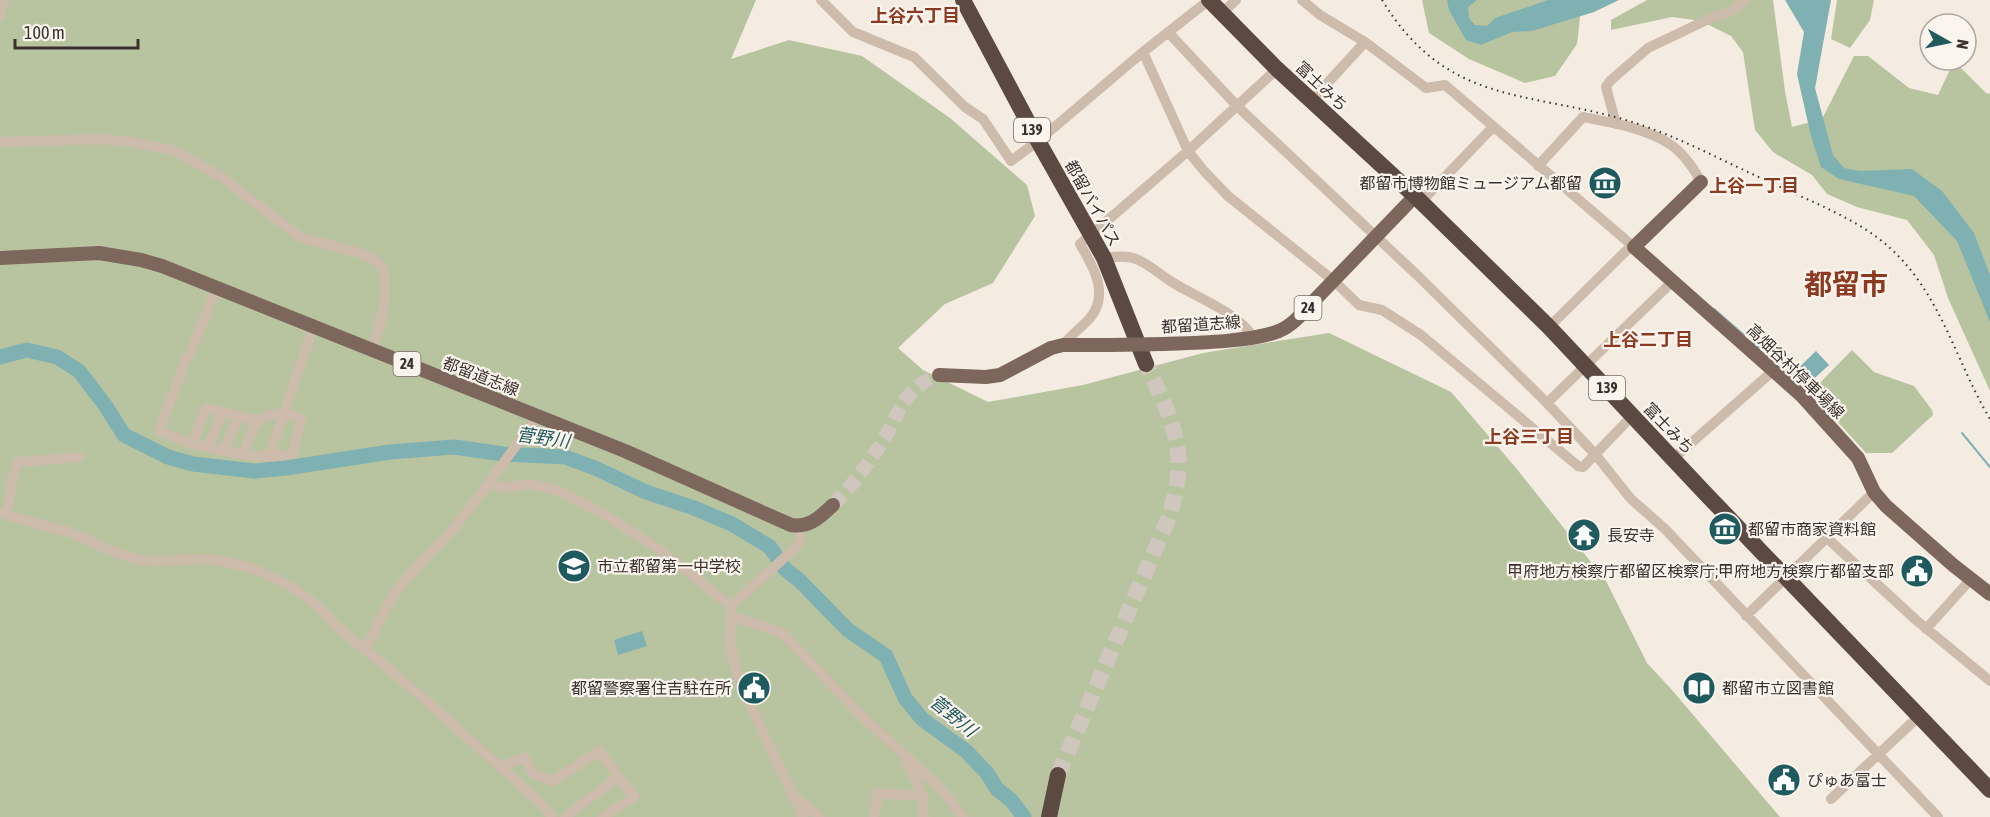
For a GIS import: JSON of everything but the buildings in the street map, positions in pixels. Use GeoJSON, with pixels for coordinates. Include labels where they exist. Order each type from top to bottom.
{"type":"FeatureCollection","features":[{"type":"Feature","properties":{"kind":"highway","name":"都留バイパス"},"geometry":{"type":"LineString","coordinates":[[963,0],[1038,141],[1104,258],[1146,364]]}},
{"type":"Feature","properties":{"kind":"highway","name":"富士みち"},"geometry":{"type":"LineString","coordinates":[[1209,0],[1277,69],[1418,199],[1550,327],[1632,416],[1990,789]]}},
{"type":"Feature","properties":{"kind":"highway"},"geometry":{"type":"LineString","coordinates":[[1049,817],[1058,775]]}},
{"type":"Feature","properties":{"kind":"main road"},"geometry":{"type":"LineString","coordinates":[[1634,247],[1701,182]]}},
{"type":"Feature","properties":{"kind":"main road","name":"都留道志線"},"geometry":{"type":"LineString","coordinates":[[939,375],[986,377],[1000,375],[1051,348],[1063,345],[1163,344],[1225,340],[1253,337],[1281,330],[1418,199]]}},
{"type":"Feature","properties":{"kind":"main road","name":"高畑谷村停車場線"},"geometry":{"type":"LineString","coordinates":[[1634,247],[1802,396],[1858,458],[1874,492],[1886,506],[1990,594]]}},
{"type":"Feature","properties":{"kind":"main road","name":"都留道志線"},"geometry":{"type":"LineString","coordinates":[[0,258],[99,253],[125,256],[162,266],[625,450],[791,525],[801,527]]}},
{"type":"Feature","properties":{"kind":"main road"},"geometry":{"type":"LineString","coordinates":[[801,527],[821,516],[833,505]]}},
{"type":"Feature","properties":{"kind":"street"},"geometry":{"type":"LineString","coordinates":[[0,16],[3,0]]}},
{"type":"Feature","properties":{"kind":"street"},"geometry":{"type":"LineString","coordinates":[[821,0],[852,32],[914,57],[966,107],[983,119],[1011,161],[1209,0]]}},
{"type":"Feature","properties":{"kind":"street"},"geometry":{"type":"LineString","coordinates":[[1222,13],[1236,0]]}},
{"type":"Feature","properties":{"kind":"street"},"geometry":{"type":"LineString","coordinates":[[1302,0],[1320,15],[1365,42],[1426,88],[1445,85],[1634,247],[1627,250],[1550,327]]}},
{"type":"Feature","properties":{"kind":"street"},"geometry":{"type":"LineString","coordinates":[[1616,124],[1606,87],[1610,81],[1648,48],[1713,17],[1730,12],[1746,0]]}},
{"type":"Feature","properties":{"kind":"street"},"geometry":{"type":"LineString","coordinates":[[1168,32],[1237,106],[1547,403],[1595,454],[1631,498],[1665,530],[1938,817]]}},
{"type":"Feature","properties":{"kind":"street"},"geometry":{"type":"LineString","coordinates":[[1311,101],[1365,42]]}},
{"type":"Feature","properties":{"kind":"street"},"geometry":{"type":"LineString","coordinates":[[1143,52],[1188,151],[1204,171],[1228,196],[1334,281],[1359,305],[1382,310],[1421,335],[1578,466],[1583,467],[1632,416]]}},
{"type":"Feature","properties":{"kind":"street"},"geometry":{"type":"LineString","coordinates":[[1063,345],[1090,318],[1099,299],[1097,278],[1080,244],[1090,233],[1188,151],[1277,69]]}},
{"type":"Feature","properties":{"kind":"street"},"geometry":{"type":"LineString","coordinates":[[1538,166],[1583,117],[1616,124],[1667,142],[1692,167],[1701,182]]}},
{"type":"Feature","properties":{"kind":"street"},"geometry":{"type":"LineString","coordinates":[[1418,199],[1493,127]]}},
{"type":"Feature","properties":{"kind":"street"},"geometry":{"type":"LineString","coordinates":[[0,142],[101,139],[172,150],[220,176],[300,237],[363,254],[376,261],[384,273],[386,295],[372,351]]}},
{"type":"Feature","properties":{"kind":"street"},"geometry":{"type":"LineString","coordinates":[[1104,258],[1125,256],[1143,261],[1183,289],[1232,316],[1244,325],[1253,337]]}},
{"type":"Feature","properties":{"kind":"street"},"geometry":{"type":"LineString","coordinates":[[1547,403],[1673,281]]}},
{"type":"Feature","properties":{"kind":"street"},"geometry":{"type":"LineString","coordinates":[[192,443],[206,408],[259,421],[272,413],[301,419],[293,454],[269,457],[223,451],[192,443],[159,431],[186,359],[189,358],[218,288]]}},
{"type":"Feature","properties":{"kind":"street"},"geometry":{"type":"LineString","coordinates":[[269,457],[313,327]]}},
{"type":"Feature","properties":{"kind":"street"},"geometry":{"type":"LineString","coordinates":[[1674,458],[1773,371]]}},
{"type":"Feature","properties":{"kind":"street"},"geometry":{"type":"LineString","coordinates":[[208,447],[222,411]]}},
{"type":"Feature","properties":{"kind":"street"},"geometry":{"type":"LineString","coordinates":[[223,451],[238,416]]}},
{"type":"Feature","properties":{"kind":"street"},"geometry":{"type":"LineString","coordinates":[[365,649],[394,595],[410,573],[441,543],[493,478],[538,416]]}},
{"type":"Feature","properties":{"kind":"street"},"geometry":{"type":"LineString","coordinates":[[243,455],[256,420]]}},
{"type":"Feature","properties":{"kind":"street"},"geometry":{"type":"LineString","coordinates":[[79,457],[18,462],[3,513],[72,533],[117,554],[144,561],[199,558],[238,564],[277,580],[324,611],[348,637],[365,649],[501,767],[552,817]]}},
{"type":"Feature","properties":{"kind":"street"},"geometry":{"type":"LineString","coordinates":[[493,478],[500,487],[541,485],[569,496],[607,516],[657,548],[731,611],[782,633],[905,758],[941,789],[963,817]]}},
{"type":"Feature","properties":{"kind":"street"},"geometry":{"type":"LineString","coordinates":[[1746,616],[1874,492]]}},
{"type":"Feature","properties":{"kind":"street"},"geometry":{"type":"LineString","coordinates":[[801,527],[800,541],[795,548],[731,611],[730,628],[731,654],[739,681],[803,817]]}},
{"type":"Feature","properties":{"kind":"street"},"geometry":{"type":"LineString","coordinates":[[1827,538],[1926,629],[1990,681]]}},
{"type":"Feature","properties":{"kind":"street"},"geometry":{"type":"LineString","coordinates":[[1926,629],[1971,579]]}},
{"type":"Feature","properties":{"kind":"street"},"geometry":{"type":"LineString","coordinates":[[1831,799],[1919,716]]}},
{"type":"Feature","properties":{"kind":"street"},"geometry":{"type":"LineString","coordinates":[[501,767],[524,757],[533,774],[553,781],[599,751],[634,797],[603,817]]}},
{"type":"Feature","properties":{"kind":"street"},"geometry":{"type":"LineString","coordinates":[[905,758],[923,796],[924,817]]}},
{"type":"Feature","properties":{"kind":"street"},"geometry":{"type":"LineString","coordinates":[[566,817],[579,813],[618,777]]}},
{"type":"Feature","properties":{"kind":"street"},"geometry":{"type":"LineString","coordinates":[[874,817],[878,793],[923,796]]}},
{"type":"Feature","properties":{"kind":"street"},"geometry":{"type":"LineString","coordinates":[[795,800],[800,801],[820,817]]}},
{"type":"Feature","properties":{"kind":"green space"},"geometry":{"type":"Polygon","coordinates":[[[0,0],[756,0],[731,59],[789,40],[862,56],[950,118],[1027,185],[1035,216],[993,283],[945,304],[898,348],[923,370],[988,402],[1083,385],[1203,353],[1329,333],[1451,392],[1516,468],[1606,581],[1647,663],[1780,817],[0,817],[0,0]]]}},
{"type":"Feature","properties":{"kind":"green space"},"geometry":{"type":"Polygon","coordinates":[[[1422,0],[1582,0],[1577,44],[1555,76],[1525,83],[1469,59],[1429,33],[1422,0]]]}},
{"type":"Feature","properties":{"kind":"green space"},"geometry":{"type":"Polygon","coordinates":[[[1647,0],[1773,0],[1792,127],[1822,119],[1854,56],[1868,56],[1909,88],[1938,95],[1949,72],[1965,72],[1986,93],[1990,94],[1990,391],[1948,298],[1934,255],[1907,220],[1857,207],[1827,194],[1812,175],[1773,152],[1755,130],[1743,52],[1731,36],[1701,21],[1672,17],[1611,30],[1611,20],[1647,0]]]}},
{"type":"Feature","properties":{"kind":"green space"},"geometry":{"type":"Polygon","coordinates":[[[1837,0],[1874,0],[1870,20],[1850,48],[1831,39],[1837,0]]]}},
{"type":"Feature","properties":{"kind":"green space"},"geometry":{"type":"Polygon","coordinates":[[[1852,350],[1874,372],[1914,386],[1932,410],[1933,415],[1892,453],[1866,453],[1811,392],[1852,350]]]}},
{"type":"Feature","properties":{"kind":"water"},"geometry":{"type":"Polygon","coordinates":[[[1447,0],[1477,0],[1468,7],[1469,18],[1475,25],[1487,26],[1495,18],[1548,0],[1619,0],[1594,12],[1532,31],[1512,32],[1481,45],[1466,40],[1449,10],[1447,0]]]}},
{"type":"Feature","properties":{"kind":"water"},"geometry":{"type":"Polygon","coordinates":[[[1785,0],[1831,0],[1815,88],[1833,155],[1844,168],[1860,171],[1912,169],[1942,191],[1974,233],[1990,275],[1990,322],[1957,241],[1914,196],[1839,179],[1821,167],[1811,136],[1797,74],[1804,32],[1785,0]]]}},
{"type":"Feature","properties":{"kind":"water"},"geometry":{"type":"Polygon","coordinates":[[[1816,351],[1829,365],[1805,387],[1793,373],[1816,351]]]}},
{"type":"Feature","properties":{"kind":"water"},"geometry":{"type":"Polygon","coordinates":[[[642,631],[647,646],[618,655],[614,640],[642,631]]]}},
{"type":"Feature","properties":{"kind":"waterway"},"geometry":{"type":"LineString","coordinates":[[1714,309],[1744,335]]}},
{"type":"Feature","properties":{"kind":"waterway"},"geometry":{"type":"LineString","coordinates":[[1751,341],[1760,349]]}},
{"type":"Feature","properties":{"kind":"waterway","name":"菅野川"},"geometry":{"type":"LineString","coordinates":[[0,357],[27,350],[57,357],[79,371],[124,435],[168,457],[193,464],[254,471],[390,452],[454,447],[503,454],[565,457],[595,468],[646,492],[732,524],[770,547],[785,569],[799,580],[848,630],[886,656],[905,698],[922,719],[966,751],[1024,817]]}},
{"type":"Feature","properties":{"kind":"waterway"},"geometry":{"type":"LineString","coordinates":[[1962,433],[1990,467]]}},
{"type":"Feature","properties":{"kind":"tunnel"},"geometry":{"type":"LineString","coordinates":[[1058,775],[1170,515],[1175,495],[1178,459],[1174,431],[1146,364]]}},
{"type":"Feature","properties":{"kind":"tunnel"},"geometry":{"type":"LineString","coordinates":[[833,505],[874,455],[909,396],[916,388],[939,375]]}},
{"type":"Feature","properties":{"kind":"railway"},"geometry":{"type":"LineString","coordinates":[[1382,0],[1407,34],[1434,59],[1462,77],[1491,89],[1591,111],[1663,133],[1829,209],[1862,227],[1890,248],[1908,266],[1922,286],[1935,307],[1990,419]]}},
{"type":"Feature","properties":{"kind":"place","name":"都留市博物館ミュージアム都留"},"geometry":{"type":"Point","coordinates":[1605,183]}},
{"type":"Feature","properties":{"kind":"place","name":"都留市商家資料館"},"geometry":{"type":"Point","coordinates":[1725,529]}},
{"type":"Feature","properties":{"kind":"place","name":"長安寺"},"geometry":{"type":"Point","coordinates":[1584,535]}},
{"type":"Feature","properties":{"kind":"place","name":"市立都留第一中学校"},"geometry":{"type":"Point","coordinates":[574,566]}},
{"type":"Feature","properties":{"kind":"place","name":"甲府地方検察庁都留区検察庁;甲府地方検察庁都留支部"},"geometry":{"type":"Point","coordinates":[1917,571]}},
{"type":"Feature","properties":{"kind":"place","name":"都留警察署住吉駐在所"},"geometry":{"type":"Point","coordinates":[754,688]}},
{"type":"Feature","properties":{"kind":"place","name":"都留市立図書館"},"geometry":{"type":"Point","coordinates":[1699,688]}},
{"type":"Feature","properties":{"kind":"place","name":"ぴゅあ富士"},"geometry":{"type":"Point","coordinates":[1784,780]}},
{"type":"Feature","properties":{"kind":"district","name":"上谷六丁目"},"geometry":{"type":"Point","coordinates":[915,16]}},
{"type":"Feature","properties":{"kind":"district","name":"上谷一丁目"},"geometry":{"type":"Point","coordinates":[1754,186]}},
{"type":"Feature","properties":{"kind":"district","name":"都留市"},"geometry":{"type":"Point","coordinates":[1846,284]}},
{"type":"Feature","properties":{"kind":"district","name":"上谷二丁目"},"geometry":{"type":"Point","coordinates":[1648,340]}},
{"type":"Feature","properties":{"kind":"district","name":"上谷三丁目"},"geometry":{"type":"Point","coordinates":[1529,437]}}]}
